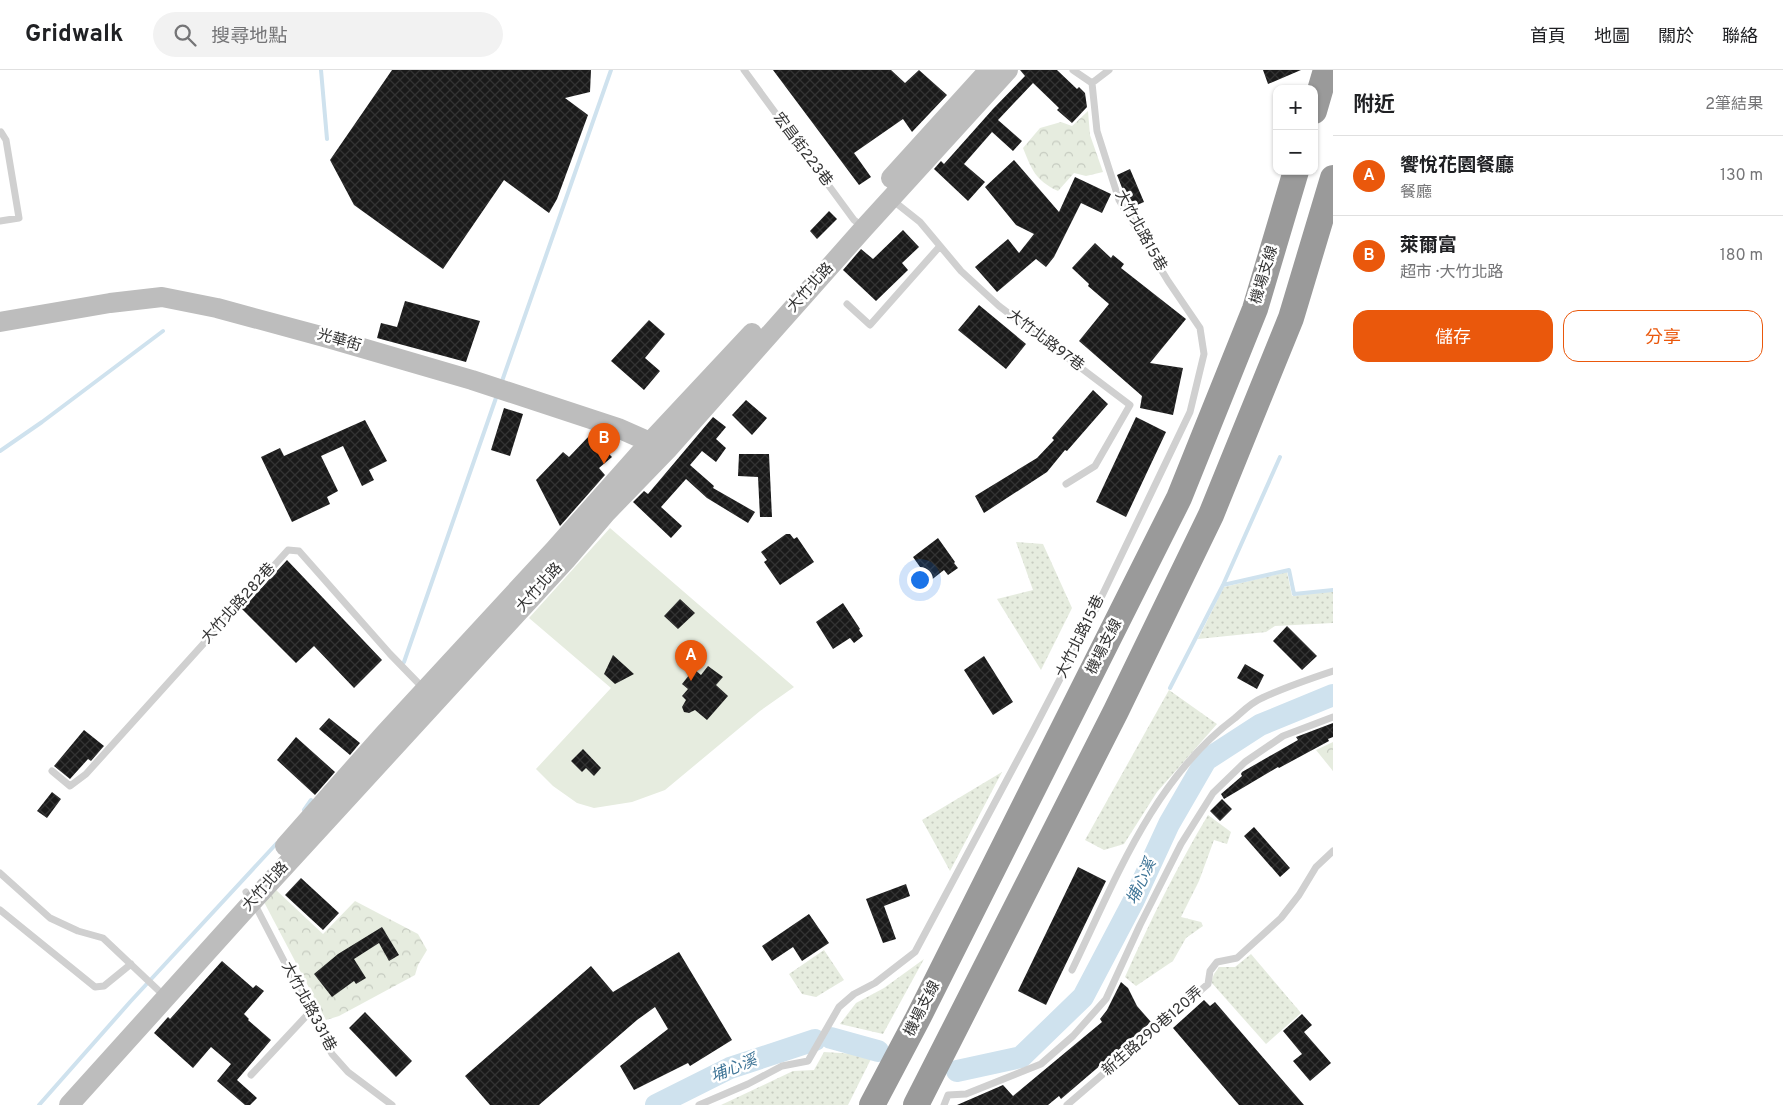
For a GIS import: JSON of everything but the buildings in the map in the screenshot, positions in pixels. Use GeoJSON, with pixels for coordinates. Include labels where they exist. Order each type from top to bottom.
{"type":"FeatureCollection","features":[{"type":"Feature","properties":{"kind":"highway"},"geometry":{"type":"LineString","coordinates":[[1318,97],[1326,70]]}},
{"type":"Feature","properties":{"kind":"highway","name":"機場支線"},"geometry":{"type":"LineString","coordinates":[[872,1105],[917,1020],[1179,498],[1255,309],[1295,175]]}},
{"type":"Feature","properties":{"kind":"highway"},"geometry":{"type":"LineString","coordinates":[[927,1101],[953,1032],[1116,710],[1211,515],[1291,318],[1333,178]]}},
{"type":"Feature","properties":{"kind":"street","name":"大竹北路"},"geometry":{"type":"LineString","coordinates":[[55,1105],[158,990],[249,897],[527,602],[606,512],[659,446],[705,384],[859,224],[989,70]]}},
{"type":"Feature","properties":{"kind":"street","name":"大竹北路"},"geometry":{"type":"LineString","coordinates":[[859,224],[891,198],[1008,70]]}},
{"type":"Feature","properties":{"kind":"street","name":"光華街"},"geometry":{"type":"LineString","coordinates":[[0,322],[110,303],[162,297],[216,308],[418,364],[601,422],[659,446]]}},
{"type":"Feature","properties":{"kind":"street","name":"大竹北路"},"geometry":{"type":"LineString","coordinates":[[70,1105],[249,897],[326,800],[554,550],[659,446]]}},
{"type":"Feature","properties":{"kind":"lane","name":"宏昌街223巷"},"geometry":{"type":"LineString","coordinates":[[744,70],[859,224]]}},
{"type":"Feature","properties":{"kind":"lane"},"geometry":{"type":"LineString","coordinates":[[1073,70],[1092,83],[1109,70]]}},
{"type":"Feature","properties":{"kind":"lane","name":"大竹北路15巷"},"geometry":{"type":"LineString","coordinates":[[699,1105],[748,1084],[782,1066],[808,1061],[839,1007],[854,994],[875,983],[915,952],[1029,740],[1082,636],[1190,412],[1204,354],[1200,328],[1168,281],[1120,200],[1097,131],[1092,83]]}},
{"type":"Feature","properties":{"kind":"lane"},"geometry":{"type":"LineString","coordinates":[[0,132],[6,140],[19,218],[0,221]]}},
{"type":"Feature","properties":{"kind":"lane","name":"大竹北路97巷"},"geometry":{"type":"LineString","coordinates":[[891,198],[920,222],[961,271],[999,306],[1130,405],[1095,466],[1066,484]]}},
{"type":"Feature","properties":{"kind":"lane"},"geometry":{"type":"LineString","coordinates":[[847,304],[870,325],[940,246]]}},
{"type":"Feature","properties":{"kind":"lane","name":"大竹北路282巷"},"geometry":{"type":"LineString","coordinates":[[52,771],[70,786],[86,774],[288,550],[299,551],[390,654],[425,690]]}},
{"type":"Feature","properties":{"kind":"lane"},"geometry":{"type":"LineString","coordinates":[[1072,970],[1135,839],[1166,790],[1197,753],[1224,726],[1260,698],[1333,671]]}},
{"type":"Feature","properties":{"kind":"lane"},"geometry":{"type":"LineString","coordinates":[[927,1101],[966,1094],[1041,1064],[1073,1036],[1106,999],[1140,925],[1181,844],[1213,793],[1245,762],[1283,736],[1333,717]]}},
{"type":"Feature","properties":{"kind":"lane","name":"新生路290巷120弄"},"geometry":{"type":"LineString","coordinates":[[1067,1105],[1208,984],[1210,971],[1217,962],[1237,958],[1281,918],[1299,895],[1316,867],[1333,851]]}},
{"type":"Feature","properties":{"kind":"lane"},"geometry":{"type":"LineString","coordinates":[[1,876],[44,914],[72,929],[103,938],[158,990]]}},
{"type":"Feature","properties":{"kind":"lane","name":"大竹北路331巷"},"geometry":{"type":"LineString","coordinates":[[249,897],[332,1054],[348,1072],[392,1105]]}},
{"type":"Feature","properties":{"kind":"lane"},"geometry":{"type":"LineString","coordinates":[[0,910],[95,987],[104,986],[131,964]]}},
{"type":"Feature","properties":{"kind":"lane"},"geometry":{"type":"LineString","coordinates":[[251,1075],[310,1012]]}},
{"type":"Feature","properties":{"kind":"green space"},"geometry":{"type":"Polygon","coordinates":[[[1088,111],[1090,135],[1103,172],[1086,176],[1074,173],[1058,191],[1044,183],[1035,174],[1023,148],[1040,128],[1061,122],[1072,126],[1088,111]]]}},
{"type":"Feature","properties":{"kind":"green space"},"geometry":{"type":"Polygon","coordinates":[[[610,528],[794,687],[760,711],[665,790],[632,802],[594,808],[577,803],[553,786],[536,769],[611,688],[529,618],[610,528]]]}},
{"type":"Feature","properties":{"kind":"green space"},"geometry":{"type":"Polygon","coordinates":[[[1016,542],[1043,544],[1072,608],[1041,670],[997,599],[1033,590],[1016,542]]]}},
{"type":"Feature","properties":{"kind":"green space"},"geometry":{"type":"Polygon","coordinates":[[[1287,572],[1292,596],[1333,591],[1333,623],[1275,626],[1266,632],[1198,639],[1224,587],[1287,572]]]}},
{"type":"Feature","properties":{"kind":"green space"},"geometry":{"type":"Polygon","coordinates":[[[1169,690],[1217,724],[1157,792],[1124,844],[1104,850],[1085,840],[1169,690]]]}},
{"type":"Feature","properties":{"kind":"green space"},"geometry":{"type":"Polygon","coordinates":[[[1333,742],[1333,771],[1316,750],[1333,742]]]}},
{"type":"Feature","properties":{"kind":"green space"},"geometry":{"type":"Polygon","coordinates":[[[1002,772],[950,871],[922,820],[1002,772]]]}},
{"type":"Feature","properties":{"kind":"green space"},"geometry":{"type":"Polygon","coordinates":[[[1208,815],[1231,832],[1227,844],[1214,840],[1199,881],[1181,917],[1201,922],[1203,926],[1186,938],[1173,961],[1136,986],[1125,977],[1164,894],[1208,815]]]}},
{"type":"Feature","properties":{"kind":"green space"},"geometry":{"type":"Polygon","coordinates":[[[275,889],[323,934],[355,901],[418,934],[427,950],[418,965],[415,975],[339,1016],[326,1020],[264,902],[275,889]]]}},
{"type":"Feature","properties":{"kind":"green space"},"geometry":{"type":"Polygon","coordinates":[[[824,950],[844,980],[816,997],[802,994],[789,974],[824,950]]]}},
{"type":"Feature","properties":{"kind":"green space"},"geometry":{"type":"Polygon","coordinates":[[[1251,954],[1301,1013],[1266,1044],[1211,982],[1219,967],[1235,967],[1251,954]]]}},
{"type":"Feature","properties":{"kind":"green space"},"geometry":{"type":"Polygon","coordinates":[[[924,959],[883,1034],[840,1024],[856,1003],[884,988],[924,959]]]}},
{"type":"Feature","properties":{"kind":"green space"},"geometry":{"type":"Polygon","coordinates":[[[824,1052],[873,1055],[848,1105],[721,1105],[793,1071],[814,1070],[824,1052]]]}},
{"type":"Feature","properties":{"kind":"waterway"},"geometry":{"type":"LineString","coordinates":[[321,70],[327,139]]}},
{"type":"Feature","properties":{"kind":"waterway"},"geometry":{"type":"LineString","coordinates":[[501,384],[611,70]]}},
{"type":"Feature","properties":{"kind":"waterway"},"geometry":{"type":"LineString","coordinates":[[0,451],[42,422],[163,331]]}},
{"type":"Feature","properties":{"kind":"waterway"},"geometry":{"type":"LineString","coordinates":[[404,662],[497,395]]}},
{"type":"Feature","properties":{"kind":"waterway"},"geometry":{"type":"LineString","coordinates":[[1223,585],[1280,457]]}},
{"type":"Feature","properties":{"kind":"waterway"},"geometry":{"type":"LineString","coordinates":[[1170,688],[1223,585],[1289,570],[1294,594],[1333,590]]}},
{"type":"Feature","properties":{"kind":"waterway","name":"埔心溪"},"geometry":{"type":"LineString","coordinates":[[957,1071],[1021,1057],[1083,997],[1133,902],[1169,824],[1206,760],[1260,725],[1333,695]]}},
{"type":"Feature","properties":{"kind":"waterway"},"geometry":{"type":"LineString","coordinates":[[304,810],[311,800]]}},
{"type":"Feature","properties":{"kind":"waterway"},"geometry":{"type":"LineString","coordinates":[[39,1105],[130,1002],[277,843]]}},
{"type":"Feature","properties":{"kind":"waterway"},"geometry":{"type":"LineString","coordinates":[[831,1038],[878,1051]]}},
{"type":"Feature","properties":{"kind":"waterway","name":"埔心溪"},"geometry":{"type":"LineString","coordinates":[[656,1105],[730,1068],[815,1040]]}},
{"type":"Feature","properties":{"kind":"place","name":"萊爾富"},"geometry":{"type":"Point","coordinates":[604,464]}},
{"type":"Feature","properties":{"kind":"place","name":"饗悅花園餐廳"},"geometry":{"type":"Point","coordinates":[691,681]}}]}
